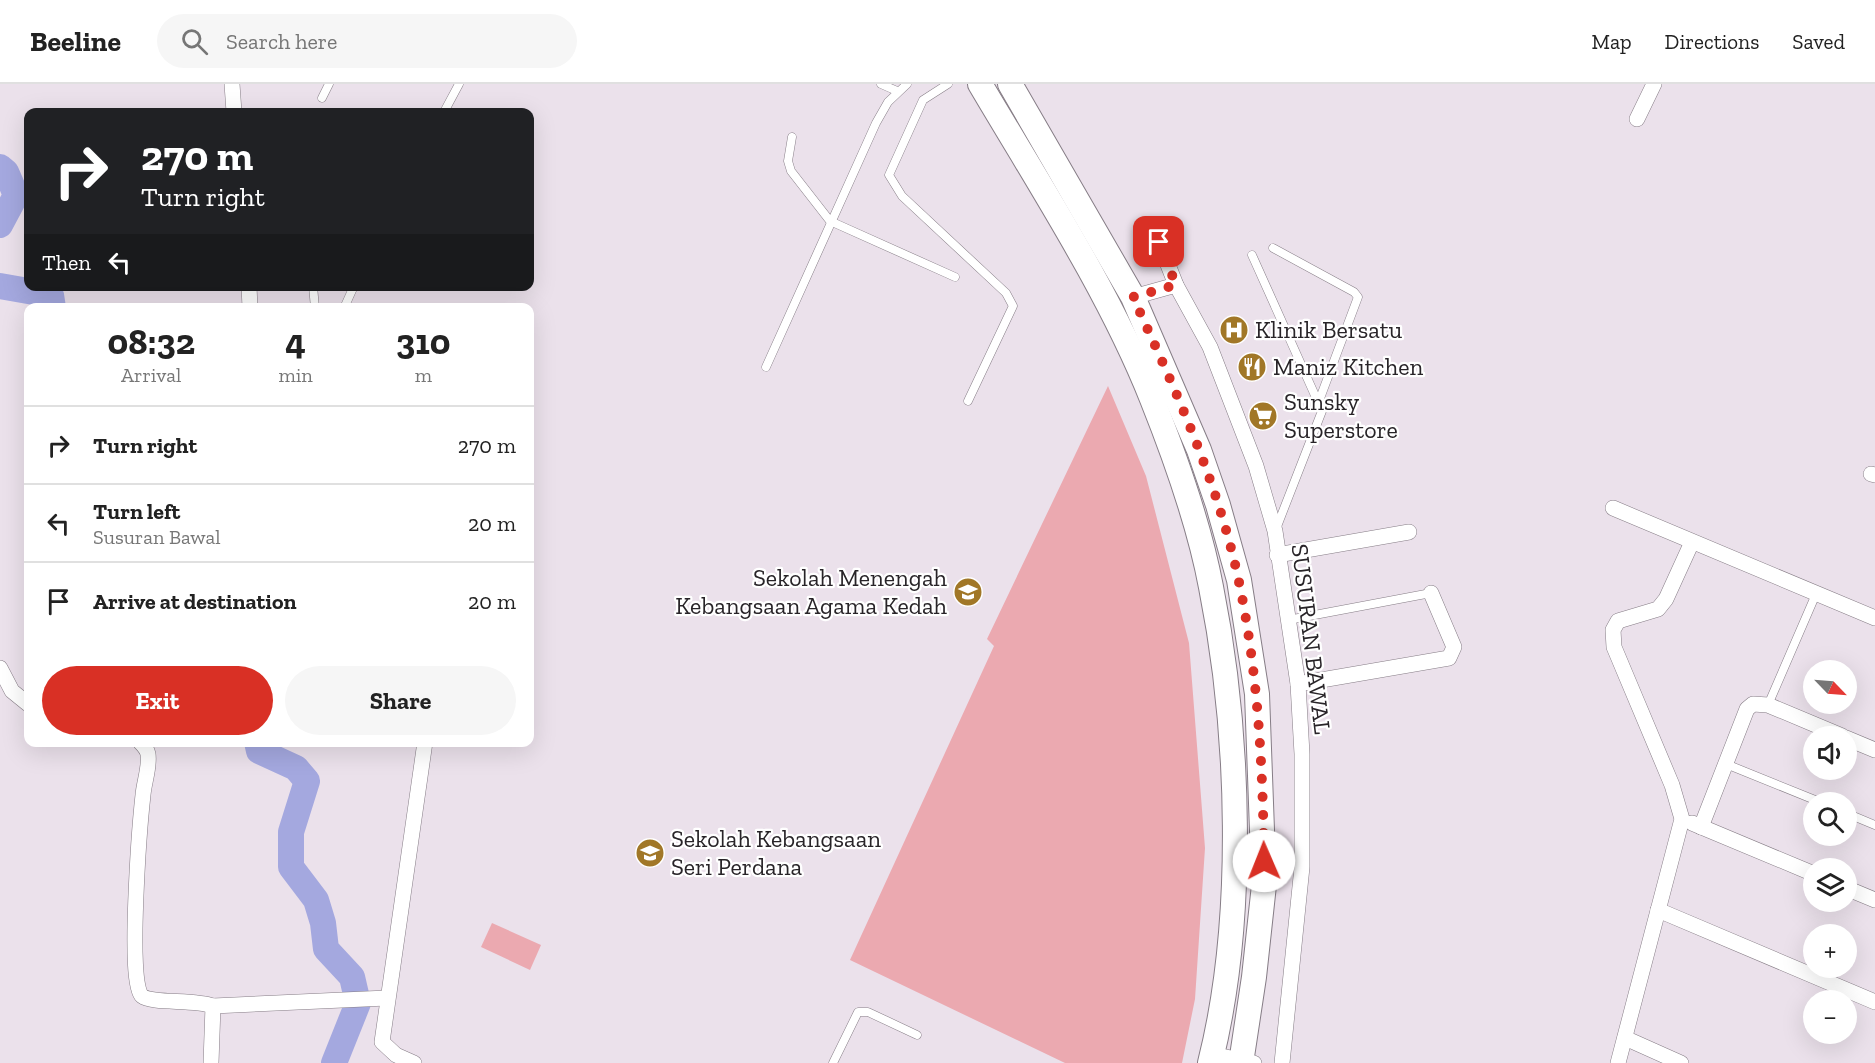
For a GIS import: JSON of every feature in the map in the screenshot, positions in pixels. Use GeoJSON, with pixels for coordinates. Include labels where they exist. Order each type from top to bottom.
{"type":"FeatureCollection","features":[{"type":"Feature","properties":{"kind":"main road"},"geometry":{"type":"LineString","coordinates":[[979,84],[1096,285],[1152,398],[1192,514],[1211,586],[1228,702],[1234,885],[1226,977],[1211,1058]]}},
{"type":"Feature","properties":{"kind":"main road"},"geometry":{"type":"LineString","coordinates":[[1010,84],[1121,272],[1133,297],[1174,388],[1218,505],[1239,580],[1257,694],[1264,885],[1246,1062]]}},
{"type":"Feature","properties":{"kind":"street"},"geometry":{"type":"LineString","coordinates":[[232,84],[234,108]]}},
{"type":"Feature","properties":{"kind":"street"},"geometry":{"type":"LineString","coordinates":[[1637,119],[1654,84]]}},
{"type":"Feature","properties":{"kind":"street","name":"SUSURAN BAWAL"},"geometry":{"type":"LineString","coordinates":[[1159,242],[1176,285],[1210,347],[1256,466],[1275,531],[1298,684],[1302,754],[1302,867],[1282,1063]]}},
{"type":"Feature","properties":{"kind":"street"},"geometry":{"type":"LineString","coordinates":[[1133,297],[1176,285]]}},
{"type":"Feature","properties":{"kind":"street"},"geometry":{"type":"LineString","coordinates":[[1613,508],[1875,618]]}},
{"type":"Feature","properties":{"kind":"street"},"geometry":{"type":"LineString","coordinates":[[1277,555],[1409,532]]}},
{"type":"Feature","properties":{"kind":"street"},"geometry":{"type":"LineString","coordinates":[[1618,1063],[1682,819],[1672,785],[1614,647],[1613,630],[1618,621],[1658,609],[1666,599],[1692,542]]}},
{"type":"Feature","properties":{"kind":"street"},"geometry":{"type":"LineString","coordinates":[[1298,684],[1449,658],[1454,647],[1431,593]]}},
{"type":"Feature","properties":{"kind":"street"},"geometry":{"type":"LineString","coordinates":[[0,668],[12,691],[24,701]]}},
{"type":"Feature","properties":{"kind":"street"},"geometry":{"type":"LineString","coordinates":[[1701,827],[1747,709],[1753,704],[1768,705],[1818,726]]}},
{"type":"Feature","properties":{"kind":"street"},"geometry":{"type":"LineString","coordinates":[[1857,743],[1875,750]]}},
{"type":"Feature","properties":{"kind":"street"},"geometry":{"type":"LineString","coordinates":[[145,747],[148,751],[148,759],[143,796],[134,966],[139,994],[149,1000],[184,1000],[213,1006],[387,998]]}},
{"type":"Feature","properties":{"kind":"street"},"geometry":{"type":"LineString","coordinates":[[414,1063],[396,1055],[382,1042],[424,747]]}},
{"type":"Feature","properties":{"kind":"street"},"geometry":{"type":"LineString","coordinates":[[1682,819],[1803,869]]}},
{"type":"Feature","properties":{"kind":"street"},"geometry":{"type":"LineString","coordinates":[[1857,893],[1875,900]]}},
{"type":"Feature","properties":{"kind":"street"},"geometry":{"type":"LineString","coordinates":[[1658,909],[1875,1002]]}},
{"type":"Feature","properties":{"kind":"street"},"geometry":{"type":"LineString","coordinates":[[210,1063],[213,1006]]}},
{"type":"Feature","properties":{"kind":"street"},"geometry":{"type":"LineString","coordinates":[[1624,1038],[1681,1063]]}},
{"type":"Feature","properties":{"kind":"street"},"geometry":{"type":"LineString","coordinates":[[1211,1058],[1246,1062]]}},
{"type":"Feature","properties":{"kind":"lane"},"geometry":{"type":"LineString","coordinates":[[322,99],[329,84]]}},
{"type":"Feature","properties":{"kind":"lane"},"geometry":{"type":"LineString","coordinates":[[446,108],[459,84]]}},
{"type":"Feature","properties":{"kind":"lane"},"geometry":{"type":"LineString","coordinates":[[881,84],[897,91]]}},
{"type":"Feature","properties":{"kind":"lane"},"geometry":{"type":"LineString","coordinates":[[766,367],[876,123],[897,91],[907,84]]}},
{"type":"Feature","properties":{"kind":"lane"},"geometry":{"type":"LineString","coordinates":[[948,84],[923,100],[889,175],[902,196],[1006,293],[1013,306],[968,401]]}},
{"type":"Feature","properties":{"kind":"lane"},"geometry":{"type":"LineString","coordinates":[[792,137],[788,161],[791,171],[830,221],[955,277]]}},
{"type":"Feature","properties":{"kind":"lane"},"geometry":{"type":"LineString","coordinates":[[1273,248],[1358,297],[1319,400]]}},
{"type":"Feature","properties":{"kind":"lane"},"geometry":{"type":"LineString","coordinates":[[1252,255],[1322,411],[1275,531]]}},
{"type":"Feature","properties":{"kind":"lane"},"geometry":{"type":"LineString","coordinates":[[1288,620],[1431,593]]}},
{"type":"Feature","properties":{"kind":"lane"},"geometry":{"type":"LineString","coordinates":[[1768,705],[1816,594]]}},
{"type":"Feature","properties":{"kind":"lane"},"geometry":{"type":"LineString","coordinates":[[1726,764],[1803,795]]}},
{"type":"Feature","properties":{"kind":"lane"},"geometry":{"type":"LineString","coordinates":[[1857,818],[1875,825]]}},
{"type":"Feature","properties":{"kind":"lane"},"geometry":{"type":"LineString","coordinates":[[833,1063],[858,1012],[868,1012],[917,1035]]}},
{"type":"Feature","properties":{"kind":"shaded area"},"geometry":{"type":"Polygon","coordinates":[[[1108,386],[1146,476],[1189,643],[1205,848],[1195,999],[1182,1063],[1065,1063],[850,960],[994,646],[987,639],[1108,386]]]}},
{"type":"Feature","properties":{"kind":"shaded area"},"geometry":{"type":"Polygon","coordinates":[[[492,923],[541,945],[530,970],[481,947],[492,923]]]}},
{"type":"Feature","properties":{"kind":"waterway"},"geometry":{"type":"LineString","coordinates":[[0,167],[6,172],[16,195],[0,225]]}},
{"type":"Feature","properties":{"kind":"waterway"},"geometry":{"type":"LineString","coordinates":[[0,286],[24,290]]}},
{"type":"Feature","properties":{"kind":"waterway"},"geometry":{"type":"LineString","coordinates":[[28,291],[51,295],[52,303]]}},
{"type":"Feature","properties":{"kind":"waterway"},"geometry":{"type":"LineString","coordinates":[[258,747],[259,751],[296,768],[307,781],[291,832],[291,867],[316,900],[323,923],[326,949],[352,977],[358,1003],[334,1063]]}},
{"type":"Feature","properties":{"kind":"place","name":"Klinik Bersatu"},"geometry":{"type":"Point","coordinates":[1234,330]}},
{"type":"Feature","properties":{"kind":"place","name":"Maniz Kitchen"},"geometry":{"type":"Point","coordinates":[1252,367]}},
{"type":"Feature","properties":{"kind":"place","name":"Sunsky Superstore"},"geometry":{"type":"Point","coordinates":[1263,416]}},
{"type":"Feature","properties":{"kind":"place","name":"Sekolah Menengah Kebangsaan Agama Kedah"},"geometry":{"type":"Point","coordinates":[968,592]}},
{"type":"Feature","properties":{"kind":"place","name":"Sekolah Kebangsaan Seri Perdana"},"geometry":{"type":"Point","coordinates":[650,853]}},
{"type":"Feature","properties":{"kind":"route"},"geometry":{"type":"LineString","coordinates":[[1159,242],[1176,285],[1133,297],[1199,450],[1218,505],[1239,580],[1257,694],[1264,861]]}}]}
